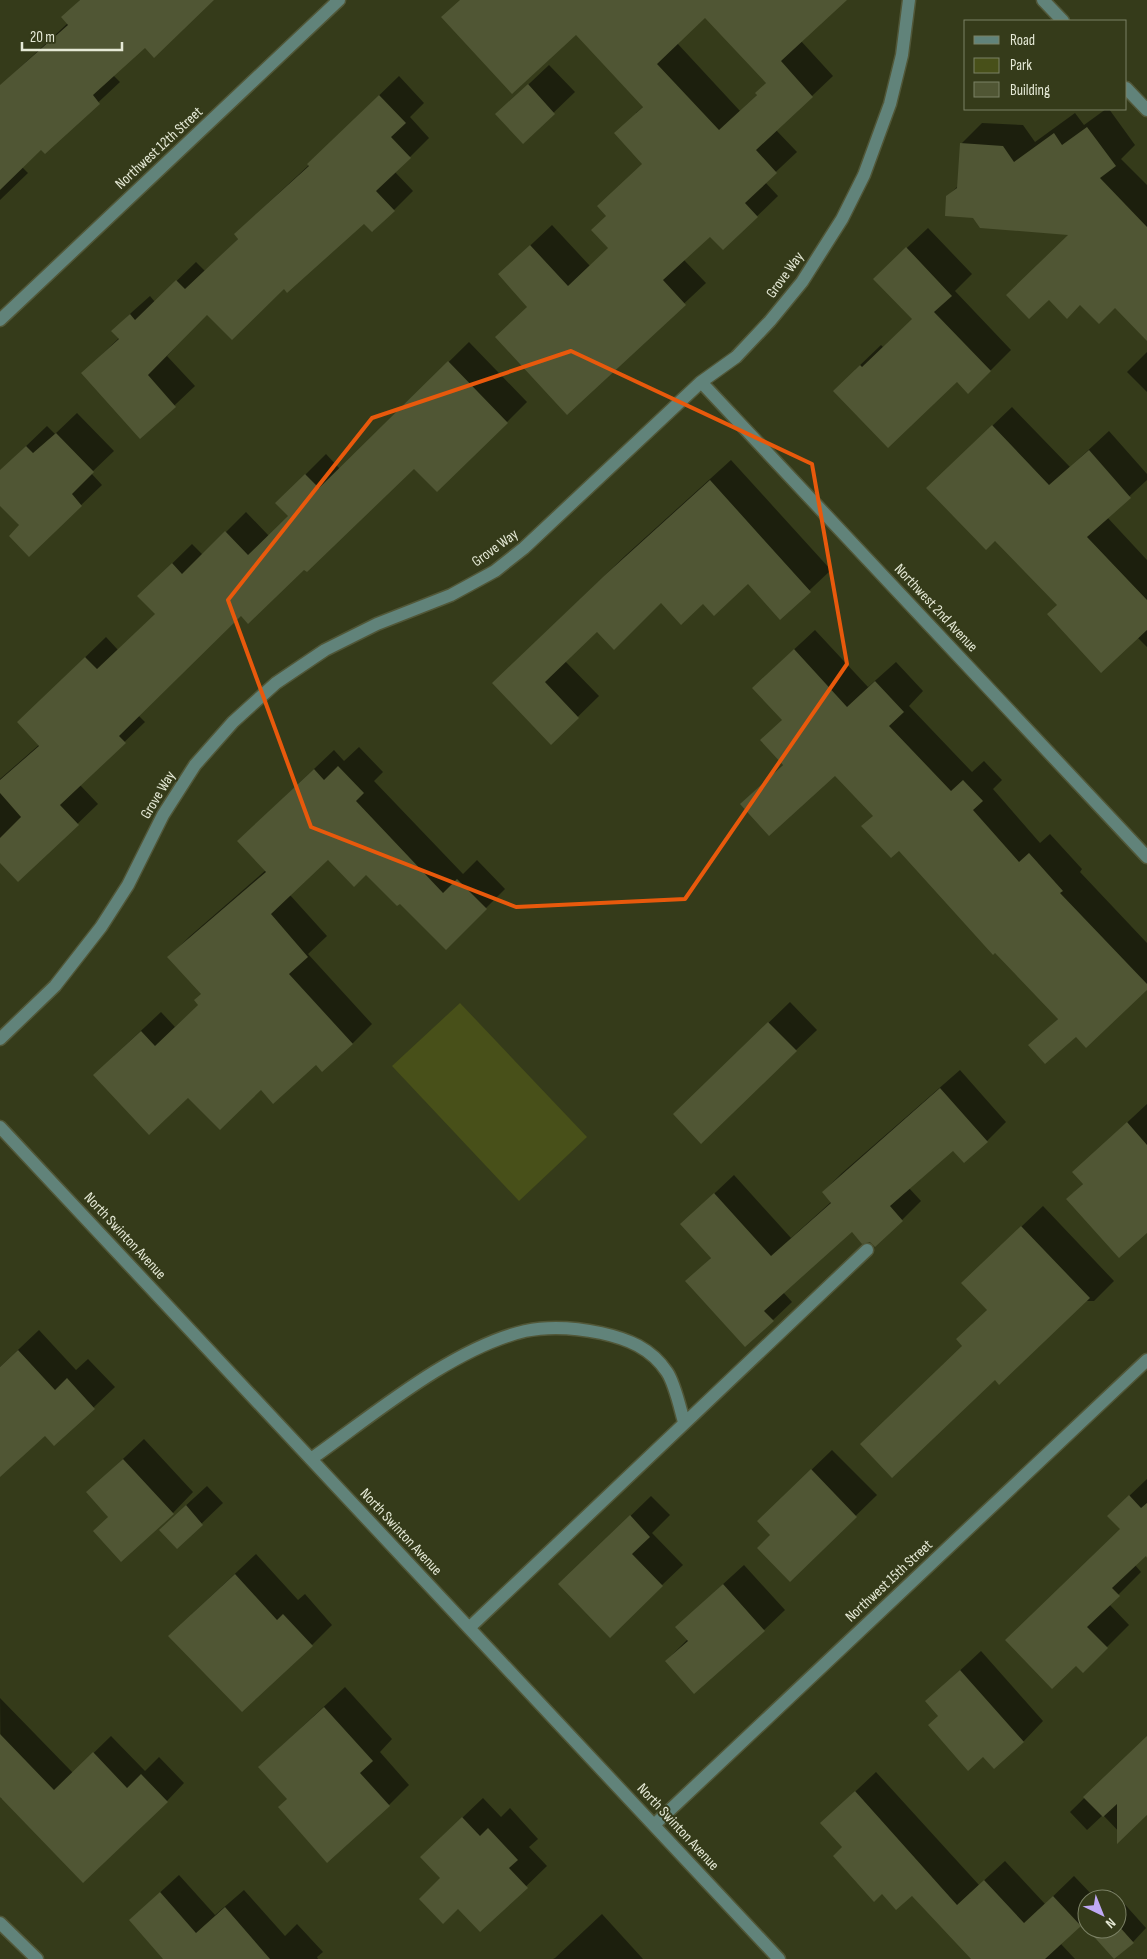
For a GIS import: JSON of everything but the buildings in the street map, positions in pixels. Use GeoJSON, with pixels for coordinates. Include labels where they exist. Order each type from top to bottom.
{"type":"FeatureCollection","features":[{"type":"Feature","properties":{"kind":"street","name":"Northwest 12th Street"},"geometry":{"type":"LineString","coordinates":[[0,320],[339,0]]}},
{"type":"Feature","properties":{"kind":"street","name":"Grove Way"},"geometry":{"type":"LineString","coordinates":[[0,1040],[55,986],[101,927],[128,885],[169,806],[195,765],[233,722],[276,683],[325,650],[377,624],[451,595],[495,571],[524,548],[702,382],[736,357],[770,321],[802,282],[842,220],[864,175],[890,104],[902,55],[910,0]]}},
{"type":"Feature","properties":{"kind":"street"},"geometry":{"type":"LineString","coordinates":[[1043,0],[1062,20]]}},
{"type":"Feature","properties":{"kind":"street"},"geometry":{"type":"LineString","coordinates":[[1127,89],[1147,110]]}},
{"type":"Feature","properties":{"kind":"street","name":"Northwest 2nd Avenue"},"geometry":{"type":"LineString","coordinates":[[702,382],[1147,857]]}},
{"type":"Feature","properties":{"kind":"street","name":"North Swinton Avenue"},"geometry":{"type":"LineString","coordinates":[[0,1127],[779,1959]]}},
{"type":"Feature","properties":{"kind":"street"},"geometry":{"type":"LineString","coordinates":[[469,1628],[867,1250]]}},
{"type":"Feature","properties":{"kind":"street"},"geometry":{"type":"LineString","coordinates":[[311,1459],[407,1390],[451,1363],[491,1342],[526,1331],[548,1328],[588,1330],[620,1337],[652,1353],[668,1374],[684,1422]]}},
{"type":"Feature","properties":{"kind":"street","name":"Northwest 15th Street"},"geometry":{"type":"LineString","coordinates":[[654,1826],[1147,1360]]}},
{"type":"Feature","properties":{"kind":"street"},"geometry":{"type":"LineString","coordinates":[[0,1923],[38,1959]]}},
{"type":"Feature","properties":{"kind":"highlighted area"},"geometry":{"type":"Polygon","coordinates":[[[571,351],[812,464],[847,664],[685,899],[516,907],[311,827],[228,600],[372,418],[571,351]]]}},
{"type":"Feature","properties":{"kind":"green space"},"geometry":{"type":"Polygon","coordinates":[[[460,1003],[587,1137],[519,1201],[392,1066],[460,1003]]]}}]}
